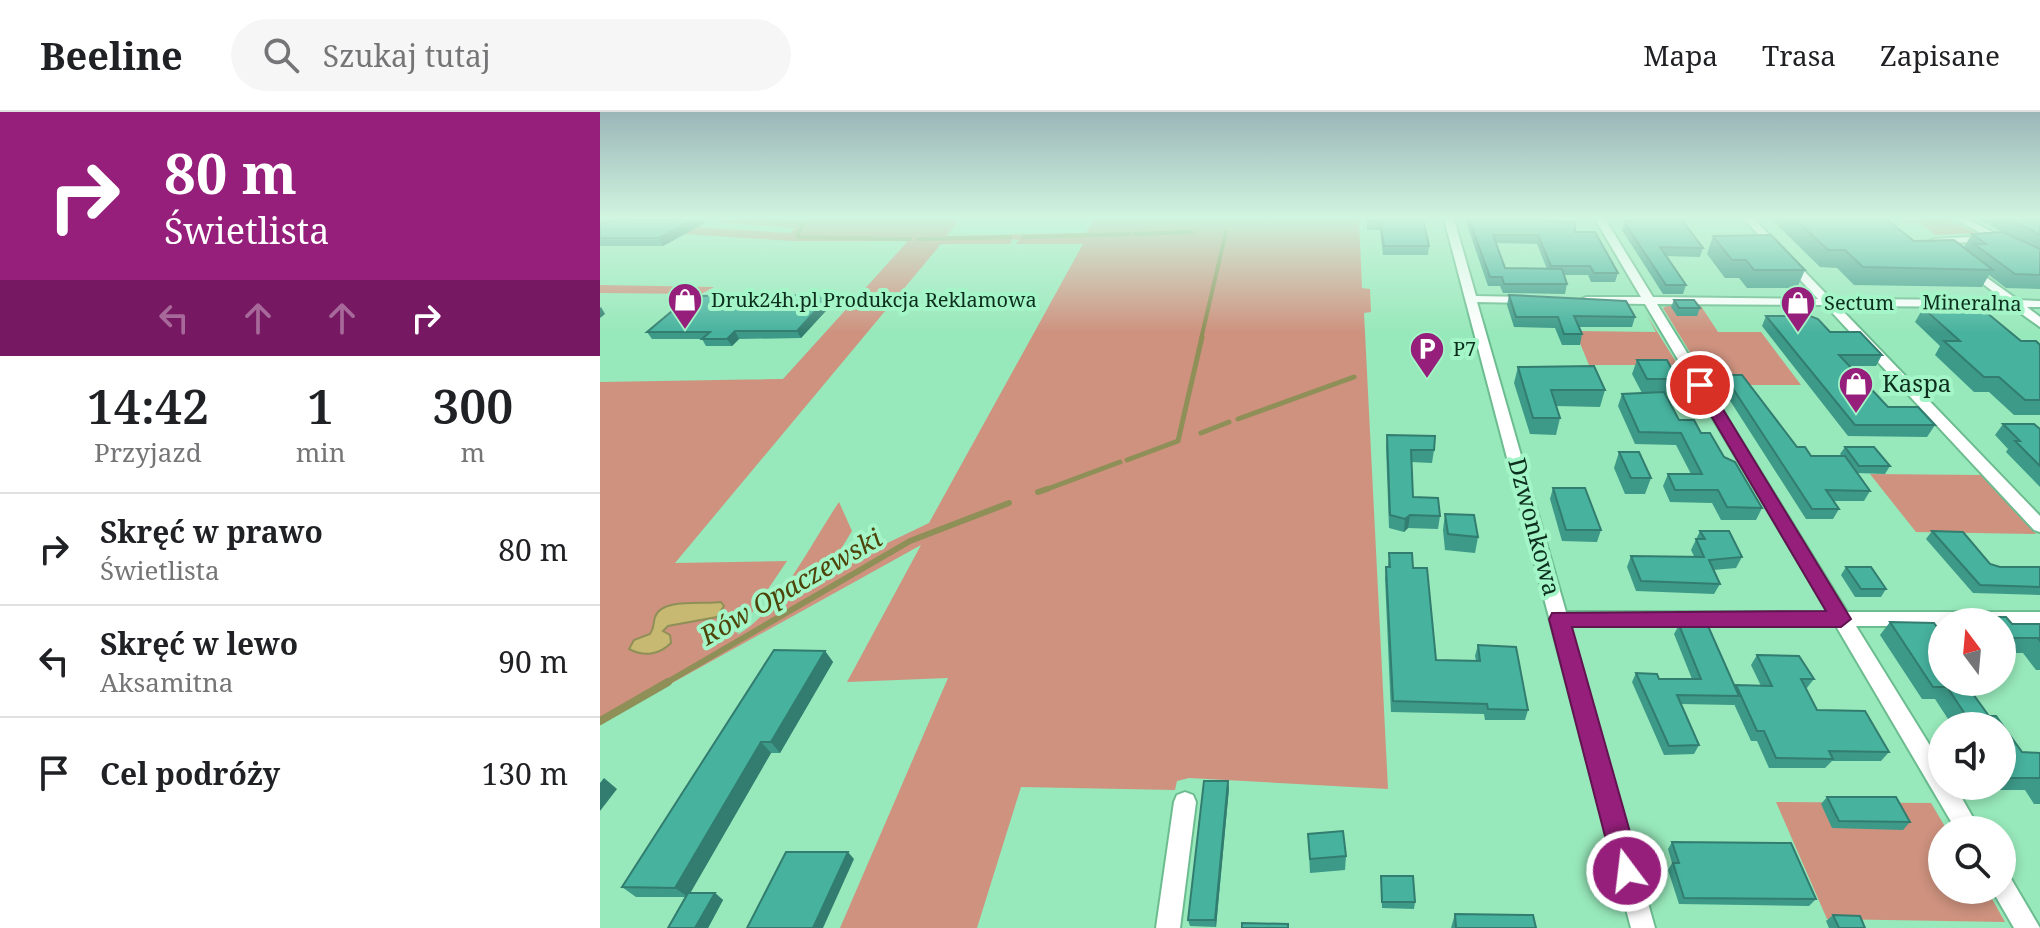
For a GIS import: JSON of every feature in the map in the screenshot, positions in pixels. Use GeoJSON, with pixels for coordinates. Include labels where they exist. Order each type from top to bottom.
{"type":"FeatureCollection","features":[{"type":"Feature","properties":{"kind":"street","name":"Dzwonkowa"},"geometry":{"type":"LineString","coordinates":[[1460,257],[1643,928]]}},
{"type":"Feature","properties":{"kind":"street"},"geometry":{"type":"LineString","coordinates":[[1623,257],[1961,816]]}},
{"type":"Feature","properties":{"kind":"street"},"geometry":{"type":"LineString","coordinates":[[1785,257],[2040,526]]}},
{"type":"Feature","properties":{"kind":"street"},"geometry":{"type":"LineString","coordinates":[[1954,257],[2040,323]]}},
{"type":"Feature","properties":{"kind":"street"},"geometry":{"type":"LineString","coordinates":[[1472,299],[1547,300]]}},
{"type":"Feature","properties":{"kind":"street","name":"Mineralna"},"geometry":{"type":"LineString","coordinates":[[1577,300],[2040,304]]}},
{"type":"Feature","properties":{"kind":"street"},"geometry":{"type":"LineString","coordinates":[[1559,619],[2040,619]]}},
{"type":"Feature","properties":{"kind":"street"},"geometry":{"type":"LineString","coordinates":[[1168,928],[1185,802]]}},
{"type":"Feature","properties":{"kind":"street"},"geometry":{"type":"LineString","coordinates":[[2013,904],[2028,928]]}},
{"type":"Feature","properties":{"kind":"shaded area"},"geometry":{"type":"Polygon","coordinates":[[[893,257],[930,257],[675,563],[787,561],[737,635],[752,625],[780,594],[839,502],[852,531],[827,572],[929,523],[1076,257],[1361,257],[1362,288],[1370,289],[1371,312],[1364,313],[1388,789],[1189,778],[1177,781],[1175,790],[1021,787],[977,928],[840,928],[948,678],[847,682],[921,545],[600,723],[600,382],[783,379],[893,257]]]}},
{"type":"Feature","properties":{"kind":"shaded area"},"geometry":{"type":"Polygon","coordinates":[[[600,285],[714,287],[701,294],[600,293],[600,285]]]}},
{"type":"Feature","properties":{"kind":"shaded area"},"geometry":{"type":"Polygon","coordinates":[[[1701,306],[1718,332],[1761,332],[1801,385],[1710,385],[1663,308],[1701,306]]]}},
{"type":"Feature","properties":{"kind":"shaded area"},"geometry":{"type":"Polygon","coordinates":[[[1646,314],[1678,365],[1589,365],[1575,331],[1656,332],[1646,314]]]}},
{"type":"Feature","properties":{"kind":"shaded area"},"geometry":{"type":"Polygon","coordinates":[[[1870,474],[1981,475],[2036,534],[1916,532],[1870,474]]]}},
{"type":"Feature","properties":{"kind":"shaded area"},"geometry":{"type":"Polygon","coordinates":[[[721,602],[724,606],[717,617],[668,626],[663,631],[670,635],[671,643],[661,650],[646,654],[629,649],[634,640],[650,634],[655,617],[666,607],[721,602]]]}},
{"type":"Feature","properties":{"kind":"shaded area"},"geometry":{"type":"Polygon","coordinates":[[[1776,802],[1931,803],[1939,816],[1928,816],[1928,904],[1995,904],[2005,922],[1827,919],[1776,802]]]}},
{"type":"Feature","properties":{"kind":"building"},"geometry":{"type":"Polygon","coordinates":[[[1483,257],[1501,257],[1505,268],[1562,269],[1567,284],[1504,284],[1502,277],[1490,277],[1483,257]]]}},
{"type":"Feature","properties":{"kind":"building"},"geometry":{"type":"Polygon","coordinates":[[[1547,257],[1609,257],[1618,273],[1594,273],[1590,266],[1551,266],[1547,257]]]}},
{"type":"Feature","properties":{"kind":"building"},"geometry":{"type":"Polygon","coordinates":[[[1647,257],[1667,257],[1686,285],[1666,285],[1647,257]]]}},
{"type":"Feature","properties":{"kind":"building"},"geometry":{"type":"Polygon","coordinates":[[[1730,257],[1792,257],[1805,270],[1754,270],[1746,260],[1732,260],[1730,257]]]}},
{"type":"Feature","properties":{"kind":"building"},"geometry":{"type":"Polygon","coordinates":[[[1852,257],[1976,257],[1993,270],[1863,267],[1852,257]]]}},
{"type":"Feature","properties":{"kind":"building"},"geometry":{"type":"Polygon","coordinates":[[[1992,257],[2040,257],[2040,275],[2015,274],[1992,257]]]}},
{"type":"Feature","properties":{"kind":"building"},"geometry":{"type":"Polygon","coordinates":[[[830,295],[797,331],[735,331],[727,339],[702,339],[710,332],[647,332],[690,296],[830,295]]]}},
{"type":"Feature","properties":{"kind":"building"},"geometry":{"type":"Polygon","coordinates":[[[1509,295],[1626,301],[1635,317],[1574,316],[1582,334],[1564,334],[1558,317],[1516,317],[1509,295]]]}},
{"type":"Feature","properties":{"kind":"building"},"geometry":{"type":"Polygon","coordinates":[[[1674,300],[1694,300],[1700,308],[1679,308],[1674,300]]]}},
{"type":"Feature","properties":{"kind":"building"},"geometry":{"type":"Polygon","coordinates":[[[1923,308],[1981,308],[2021,341],[2036,341],[2040,345],[2040,400],[2025,400],[1999,377],[1984,377],[1944,341],[1960,341],[1923,308]]]}},
{"type":"Feature","properties":{"kind":"building"},"geometry":{"type":"Polygon","coordinates":[[[1766,316],[1810,316],[1818,319],[1830,332],[1860,332],[1882,355],[1839,355],[1888,407],[1918,407],[1935,425],[1855,425],[1766,316]]]}},
{"type":"Feature","properties":{"kind":"building"},"geometry":{"type":"Polygon","coordinates":[[[1637,360],[1667,360],[1677,379],[1647,379],[1637,360]]]}},
{"type":"Feature","properties":{"kind":"building"},"geometry":{"type":"Polygon","coordinates":[[[1594,366],[1605,390],[1551,390],[1560,418],[1533,418],[1518,367],[1594,366]]]}},
{"type":"Feature","properties":{"kind":"building"},"geometry":{"type":"Polygon","coordinates":[[[1724,375],[1742,375],[1797,447],[1805,447],[1811,456],[1845,456],[1870,491],[1826,490],[1839,509],[1812,509],[1724,375]]]}},
{"type":"Feature","properties":{"kind":"building"},"geometry":{"type":"Polygon","coordinates":[[[1664,392],[1679,420],[1694,420],[1701,433],[1710,433],[1724,457],[1735,462],[1762,508],[1727,507],[1718,490],[1675,490],[1668,474],[1702,474],[1681,433],[1639,432],[1622,394],[1664,392]]]}},
{"type":"Feature","properties":{"kind":"building"},"geometry":{"type":"Polygon","coordinates":[[[2003,424],[2034,424],[2040,429],[2040,466],[2015,441],[2020,441],[2003,424]]]}},
{"type":"Feature","properties":{"kind":"building"},"geometry":{"type":"Polygon","coordinates":[[[1387,435],[1435,436],[1434,450],[1411,450],[1413,497],[1438,498],[1440,516],[1410,515],[1405,519],[1390,515],[1387,435]]]}},
{"type":"Feature","properties":{"kind":"building"},"geometry":{"type":"Polygon","coordinates":[[[1845,447],[1874,447],[1890,466],[1859,466],[1845,447]]]}},
{"type":"Feature","properties":{"kind":"building"},"geometry":{"type":"Polygon","coordinates":[[[1619,452],[1639,452],[1651,478],[1631,478],[1619,452]]]}},
{"type":"Feature","properties":{"kind":"building"},"geometry":{"type":"Polygon","coordinates":[[[1553,488],[1585,488],[1601,530],[1566,530],[1553,488]]]}},
{"type":"Feature","properties":{"kind":"building"},"geometry":{"type":"Polygon","coordinates":[[[1445,514],[1474,515],[1478,537],[1448,534],[1445,514]]]}},
{"type":"Feature","properties":{"kind":"building"},"geometry":{"type":"Polygon","coordinates":[[[1700,531],[1729,531],[1742,557],[1709,560],[1720,584],[1641,581],[1631,556],[1704,557],[1696,539],[1705,539],[1700,531]]]}},
{"type":"Feature","properties":{"kind":"building"},"geometry":{"type":"Polygon","coordinates":[[[1932,531],[1963,532],[1990,564],[2040,567],[2040,587],[1980,585],[1932,531]]]}},
{"type":"Feature","properties":{"kind":"building"},"geometry":{"type":"Polygon","coordinates":[[[1389,553],[1412,553],[1413,568],[1427,568],[1436,660],[1480,661],[1478,645],[1516,647],[1528,710],[1488,709],[1487,704],[1393,701],[1386,567],[1390,567],[1389,553]]]}},
{"type":"Feature","properties":{"kind":"building"},"geometry":{"type":"Polygon","coordinates":[[[1846,567],[1871,567],[1886,589],[1861,589],[1846,567]]]}},
{"type":"Feature","properties":{"kind":"building"},"geometry":{"type":"Polygon","coordinates":[[[1890,622],[1928,623],[1928,679],[1890,622]]]}},
{"type":"Feature","properties":{"kind":"building"},"geometry":{"type":"Polygon","coordinates":[[[2016,624],[2040,624],[2040,641],[2038,638],[2016,638],[2016,624]]]}},
{"type":"Feature","properties":{"kind":"building"},"geometry":{"type":"Polygon","coordinates":[[[1679,625],[1708,626],[1739,696],[1677,695],[1699,745],[1669,746],[1636,673],[1657,674],[1659,679],[1701,679],[1679,625]]]}},
{"type":"Feature","properties":{"kind":"building"},"geometry":{"type":"Polygon","coordinates":[[[774,650],[825,651],[771,742],[761,742],[675,888],[622,887],[774,650]]]}},
{"type":"Feature","properties":{"kind":"building"},"geometry":{"type":"Polygon","coordinates":[[[1757,655],[1799,656],[1814,679],[1801,679],[1817,710],[1865,711],[1889,752],[1829,751],[1833,759],[1776,758],[1764,731],[1757,731],[1736,685],[1772,686],[1757,655]]]}},
{"type":"Feature","properties":{"kind":"building"},"geometry":{"type":"Polygon","coordinates":[[[1953,696],[1975,696],[1986,712],[1964,712],[1953,696]]]}},
{"type":"Feature","properties":{"kind":"building"},"geometry":{"type":"Polygon","coordinates":[[[2016,744],[2022,752],[2040,753],[2040,778],[2016,778],[2016,744]]]}},
{"type":"Feature","properties":{"kind":"building"},"geometry":{"type":"Polygon","coordinates":[[[1204,781],[1228,781],[1215,920],[1188,920],[1204,781]]]}},
{"type":"Feature","properties":{"kind":"building"},"geometry":{"type":"Polygon","coordinates":[[[1827,797],[1896,797],[1910,822],[1839,821],[1827,797]]]}},
{"type":"Feature","properties":{"kind":"building"},"geometry":{"type":"Polygon","coordinates":[[[1343,831],[1346,856],[1310,859],[1308,834],[1343,831]]]}},
{"type":"Feature","properties":{"kind":"building"},"geometry":{"type":"Polygon","coordinates":[[[1672,842],[1791,843],[1816,899],[1684,898],[1673,863],[1679,863],[1672,842]]]}},
{"type":"Feature","properties":{"kind":"building"},"geometry":{"type":"Polygon","coordinates":[[[786,852],[848,852],[813,928],[747,928],[786,852]]]}},
{"type":"Feature","properties":{"kind":"building"},"geometry":{"type":"Polygon","coordinates":[[[1381,876],[1413,876],[1415,902],[1382,902],[1381,876]]]}},
{"type":"Feature","properties":{"kind":"building"},"geometry":{"type":"Polygon","coordinates":[[[688,893],[715,893],[695,928],[668,928],[688,893]]]}},
{"type":"Feature","properties":{"kind":"building"},"geometry":{"type":"Polygon","coordinates":[[[1455,914],[1533,915],[1536,928],[1456,928],[1455,914]]]}},
{"type":"Feature","properties":{"kind":"building"},"geometry":{"type":"Polygon","coordinates":[[[1833,915],[1860,916],[1865,928],[1839,928],[1833,915]]]}},
{"type":"Feature","properties":{"kind":"building"},"geometry":{"type":"Polygon","coordinates":[[[1242,923],[1288,924],[1288,928],[1242,928],[1242,923]]]}},
{"type":"Feature","properties":{"kind":"waterway"},"geometry":{"type":"LineString","coordinates":[[1201,339],[1220,257]]}},
{"type":"Feature","properties":{"kind":"waterway"},"geometry":{"type":"LineString","coordinates":[[1127,460],[1178,441],[1202,337]]}},
{"type":"Feature","properties":{"kind":"waterway","name":"Rów Opaczewski"},"geometry":{"type":"LineString","coordinates":[[1238,419],[1354,377]]}},
{"type":"Feature","properties":{"kind":"waterway","name":"Rów Opaczewski"},"geometry":{"type":"LineString","coordinates":[[1201,433],[1229,422]]}},
{"type":"Feature","properties":{"kind":"waterway","name":"Rów Opaczewski"},"geometry":{"type":"LineString","coordinates":[[1042,491],[1120,462]]}},
{"type":"Feature","properties":{"kind":"waterway","name":"Rów Opaczewski"},"geometry":{"type":"LineString","coordinates":[[1038,492],[1047,489]]}},
{"type":"Feature","properties":{"kind":"waterway","name":"Rów Opaczewski"},"geometry":{"type":"LineString","coordinates":[[664,684],[910,541],[1009,503]]}},
{"type":"Feature","properties":{"kind":"waterway","name":"Rów Opaczewski"},"geometry":{"type":"LineString","coordinates":[[600,721],[668,682]]}},
{"type":"Feature","properties":{"kind":"place","name":"Druk24h.pl Produkcja Reklamowa"},"geometry":{"type":"Point","coordinates":[685,331]}},
{"type":"Feature","properties":{"kind":"place","name":"Sectum"},"geometry":{"type":"Point","coordinates":[1798,334]}},
{"type":"Feature","properties":{"kind":"place","name":"P7"},"geometry":{"type":"Point","coordinates":[1427,380]}},
{"type":"Feature","properties":{"kind":"place","name":"Kaspa"},"geometry":{"type":"Point","coordinates":[1856,415]}},
{"type":"Feature","properties":{"kind":"route"},"geometry":{"type":"LineString","coordinates":[[1627,871],[1559,619],[1841,619],[1700,385]]}}]}
